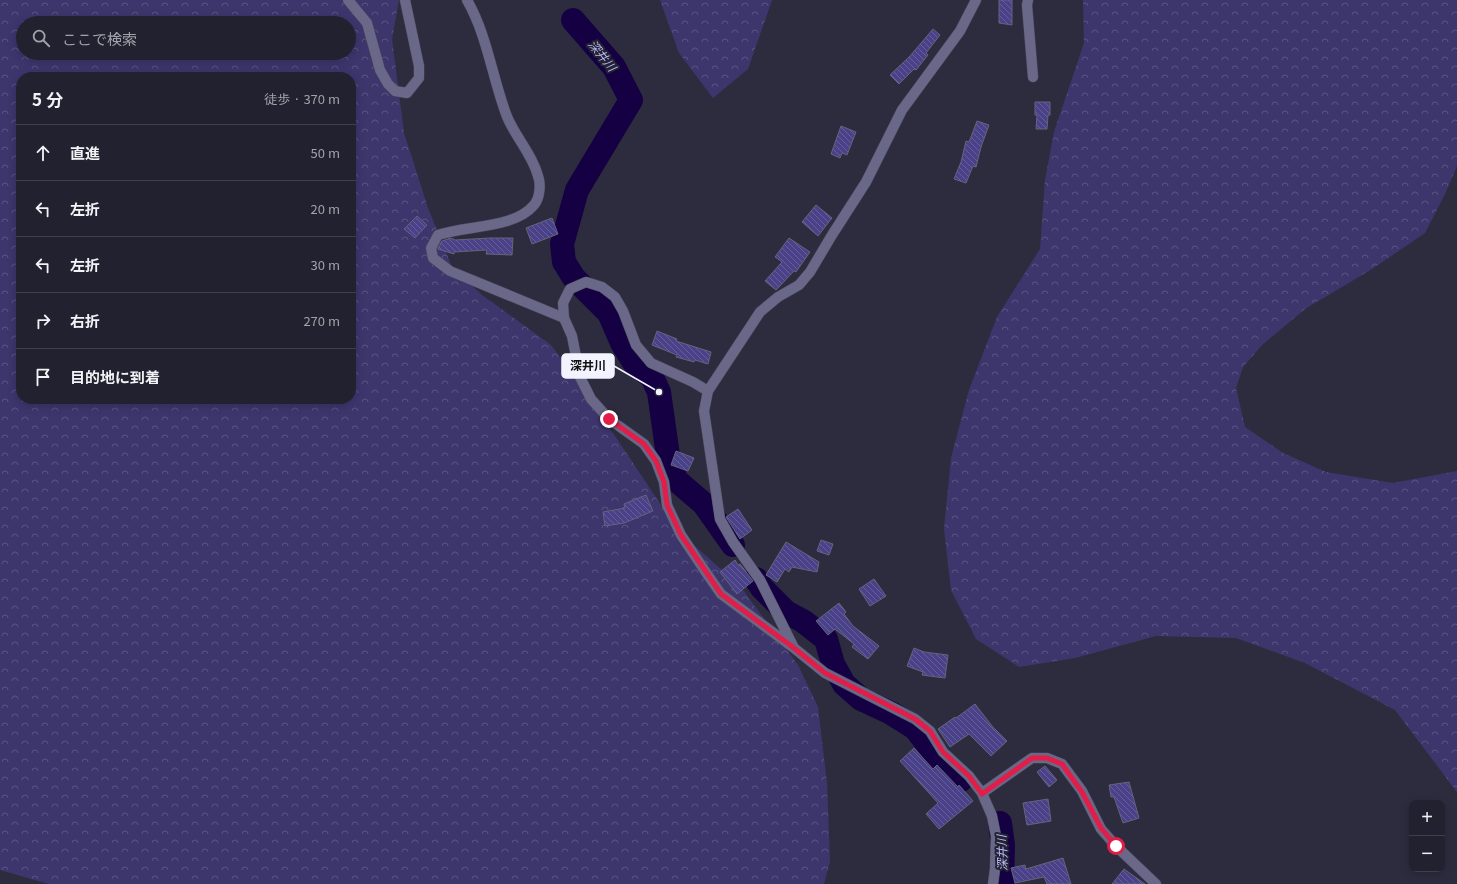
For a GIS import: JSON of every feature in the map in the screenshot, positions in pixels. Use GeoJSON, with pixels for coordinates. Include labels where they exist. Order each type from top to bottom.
{"type":"FeatureCollection","features":[{"type":"Feature","properties":{"kind":"street"},"geometry":{"type":"LineString","coordinates":[[348,0],[367,23],[380,70],[388,84],[395,91],[407,93],[419,78],[419,66],[405,0]]}},
{"type":"Feature","properties":{"kind":"street"},"geometry":{"type":"LineString","coordinates":[[467,0],[481,28],[506,116],[532,159],[539,176],[540,190],[535,204],[522,216],[495,224],[455,230],[438,235],[431,248],[433,258],[450,271],[564,318]]}},
{"type":"Feature","properties":{"kind":"street"},"geometry":{"type":"LineString","coordinates":[[794,648],[760,580],[733,542],[720,519],[704,412],[708,391],[760,312],[778,297],[799,285],[810,272],[866,182],[902,110],[956,37],[976,0]]}},
{"type":"Feature","properties":{"kind":"street"},"geometry":{"type":"LineString","coordinates":[[1028,0],[1027,5],[1032,77]]}},
{"type":"Feature","properties":{"kind":"street"},"geometry":{"type":"LineString","coordinates":[[708,391],[693,382],[651,363],[636,346],[623,311],[615,297],[602,287],[586,282],[570,289],[563,303],[564,318],[572,336],[580,377],[591,399],[609,419],[644,444],[656,461],[664,482],[667,505],[681,535],[721,594],[825,673],[915,719],[930,731],[943,752],[969,776],[982,794],[992,816],[996,836],[993,884]]}},
{"type":"Feature","properties":{"kind":"street"},"geometry":{"type":"LineString","coordinates":[[982,794],[1032,758],[1047,758],[1062,764],[1082,792],[1101,828],[1116,846],[1156,884]]}},
{"type":"Feature","properties":{"kind":"green space"},"geometry":{"type":"Polygon","coordinates":[[[0,0],[399,0],[392,39],[404,133],[428,208],[452,267],[482,295],[551,345],[593,403],[679,532],[740,586],[798,665],[818,707],[827,783],[830,861],[824,884],[49,884],[0,870],[0,0]]]}},
{"type":"Feature","properties":{"kind":"green space"},"geometry":{"type":"Polygon","coordinates":[[[660,0],[772,0],[748,69],[713,98],[679,53],[660,0]]]}},
{"type":"Feature","properties":{"kind":"green space"},"geometry":{"type":"Polygon","coordinates":[[[1083,0],[1457,0],[1457,166],[1445,194],[1425,233],[1372,269],[1305,309],[1262,345],[1243,367],[1236,388],[1245,427],[1283,453],[1326,472],[1393,483],[1457,471],[1457,792],[1395,710],[1305,663],[1236,638],[1156,636],[1075,658],[1019,667],[976,639],[951,590],[944,529],[951,458],[969,390],[997,317],[1040,249],[1045,180],[1054,132],[1084,43],[1083,0]]]}},
{"type":"Feature","properties":{"kind":"building"},"geometry":{"type":"Polygon","coordinates":[[[999,0],[1012,0],[1012,25],[999,23],[999,0]]]}},
{"type":"Feature","properties":{"kind":"building"},"geometry":{"type":"Polygon","coordinates":[[[933,29],[940,35],[926,53],[928,55],[916,70],[914,69],[899,84],[890,75],[910,56],[933,29]]]}},
{"type":"Feature","properties":{"kind":"building"},"geometry":{"type":"Polygon","coordinates":[[[1035,102],[1050,102],[1050,115],[1048,115],[1047,129],[1036,129],[1037,115],[1035,115],[1035,102]]]}},
{"type":"Feature","properties":{"kind":"building"},"geometry":{"type":"Polygon","coordinates":[[[977,121],[989,125],[976,167],[973,166],[966,183],[954,179],[961,162],[966,141],[969,142],[977,121]]]}},
{"type":"Feature","properties":{"kind":"building"},"geometry":{"type":"Polygon","coordinates":[[[841,126],[856,132],[847,155],[842,153],[840,158],[831,154],[841,126]]]}},
{"type":"Feature","properties":{"kind":"building"},"geometry":{"type":"Polygon","coordinates":[[[816,205],[832,218],[818,236],[802,222],[816,205]]]}},
{"type":"Feature","properties":{"kind":"building"},"geometry":{"type":"Polygon","coordinates":[[[417,216],[427,225],[415,238],[404,229],[417,216]]]}},
{"type":"Feature","properties":{"kind":"building"},"geometry":{"type":"Polygon","coordinates":[[[552,218],[558,234],[532,244],[526,228],[552,218]]]}},
{"type":"Feature","properties":{"kind":"building"},"geometry":{"type":"Polygon","coordinates":[[[451,238],[455,240],[513,238],[512,255],[486,254],[487,250],[454,252],[454,254],[438,249],[442,241],[451,238]]]}},
{"type":"Feature","properties":{"kind":"building"},"geometry":{"type":"Polygon","coordinates":[[[789,238],[810,252],[796,272],[794,271],[776,290],[765,281],[782,262],[775,257],[789,238]]]}},
{"type":"Feature","properties":{"kind":"building"},"geometry":{"type":"Polygon","coordinates":[[[657,331],[677,339],[676,341],[711,352],[708,364],[676,357],[677,355],[652,345],[657,331]]]}},
{"type":"Feature","properties":{"kind":"building"},"geometry":{"type":"Polygon","coordinates":[[[676,451],[694,458],[688,471],[671,465],[676,451]]]}},
{"type":"Feature","properties":{"kind":"building"},"geometry":{"type":"Polygon","coordinates":[[[646,495],[653,511],[624,523],[605,526],[603,512],[625,508],[624,504],[646,495]]]}},
{"type":"Feature","properties":{"kind":"building"},"geometry":{"type":"Polygon","coordinates":[[[738,509],[752,530],[740,539],[726,517],[738,509]]]}},
{"type":"Feature","properties":{"kind":"building"},"geometry":{"type":"Polygon","coordinates":[[[821,540],[833,544],[829,555],[817,551],[821,540]]]}},
{"type":"Feature","properties":{"kind":"building"},"geometry":{"type":"Polygon","coordinates":[[[786,542],[819,562],[817,572],[792,567],[789,572],[785,569],[777,582],[766,575],[786,542]]]}},
{"type":"Feature","properties":{"kind":"building"},"geometry":{"type":"Polygon","coordinates":[[[735,560],[753,581],[737,594],[720,572],[735,560]]]}},
{"type":"Feature","properties":{"kind":"building"},"geometry":{"type":"Polygon","coordinates":[[[874,579],[886,596],[870,606],[859,589],[874,579]]]}},
{"type":"Feature","properties":{"kind":"building"},"geometry":{"type":"Polygon","coordinates":[[[839,603],[846,612],[844,614],[853,626],[879,646],[868,659],[852,647],[854,644],[835,629],[828,635],[816,621],[839,603]]]}},
{"type":"Feature","properties":{"kind":"building"},"geometry":{"type":"Polygon","coordinates":[[[914,648],[924,652],[948,655],[945,678],[922,675],[923,672],[907,666],[914,648]]]}},
{"type":"Feature","properties":{"kind":"building"},"geometry":{"type":"Polygon","coordinates":[[[975,704],[992,726],[1007,741],[991,756],[969,734],[950,747],[938,729],[975,704]]]}},
{"type":"Feature","properties":{"kind":"building"},"geometry":{"type":"Polygon","coordinates":[[[914,748],[933,769],[937,765],[958,787],[959,785],[973,801],[939,829],[926,814],[938,803],[900,761],[914,748]]]}},
{"type":"Feature","properties":{"kind":"building"},"geometry":{"type":"Polygon","coordinates":[[[1045,766],[1057,780],[1049,787],[1037,772],[1045,766]]]}},
{"type":"Feature","properties":{"kind":"building"},"geometry":{"type":"Polygon","coordinates":[[[1129,782],[1139,818],[1123,823],[1114,797],[1111,797],[1109,785],[1129,782]]]}},
{"type":"Feature","properties":{"kind":"building"},"geometry":{"type":"Polygon","coordinates":[[[1048,799],[1051,821],[1027,825],[1023,803],[1048,799]]]}},
{"type":"Feature","properties":{"kind":"building"},"geometry":{"type":"Polygon","coordinates":[[[1063,858],[1071,884],[1047,884],[1044,877],[1015,883],[1011,868],[1025,865],[1026,869],[1063,858]]]}},
{"type":"Feature","properties":{"kind":"building"},"geometry":{"type":"Polygon","coordinates":[[[1124,869],[1145,884],[1112,884],[1124,869]]]}},
{"type":"Feature","properties":{"kind":"waterway","name":"深井川"},"geometry":{"type":"LineString","coordinates":[[573,20],[614,67],[631,100],[577,190],[562,244],[564,262],[574,278],[609,313],[622,343],[635,364],[652,377],[659,392],[668,456],[676,480],[704,504],[733,545]]}},
{"type":"Feature","properties":{"kind":"waterway","name":"深井川"},"geometry":{"type":"LineString","coordinates":[[756,579],[762,588],[786,612],[803,621],[826,639],[833,664],[844,684],[861,699],[891,713],[915,728],[937,756],[961,780]]}},
{"type":"Feature","properties":{"kind":"waterway","name":"深井川"},"geometry":{"type":"LineString","coordinates":[[1000,823],[1003,845],[1002,884]]}},
{"type":"Feature","properties":{"kind":"place","name":"深井川"},"geometry":{"type":"Point","coordinates":[659,392]}},
{"type":"Feature","properties":{"kind":"route"},"geometry":{"type":"LineString","coordinates":[[609,419],[644,444],[656,461],[664,482],[667,505],[681,535],[721,594],[825,673],[915,719],[930,731],[943,752],[969,776],[982,794],[1032,758],[1047,758],[1062,764],[1082,792],[1101,828],[1116,846]]}}]}
